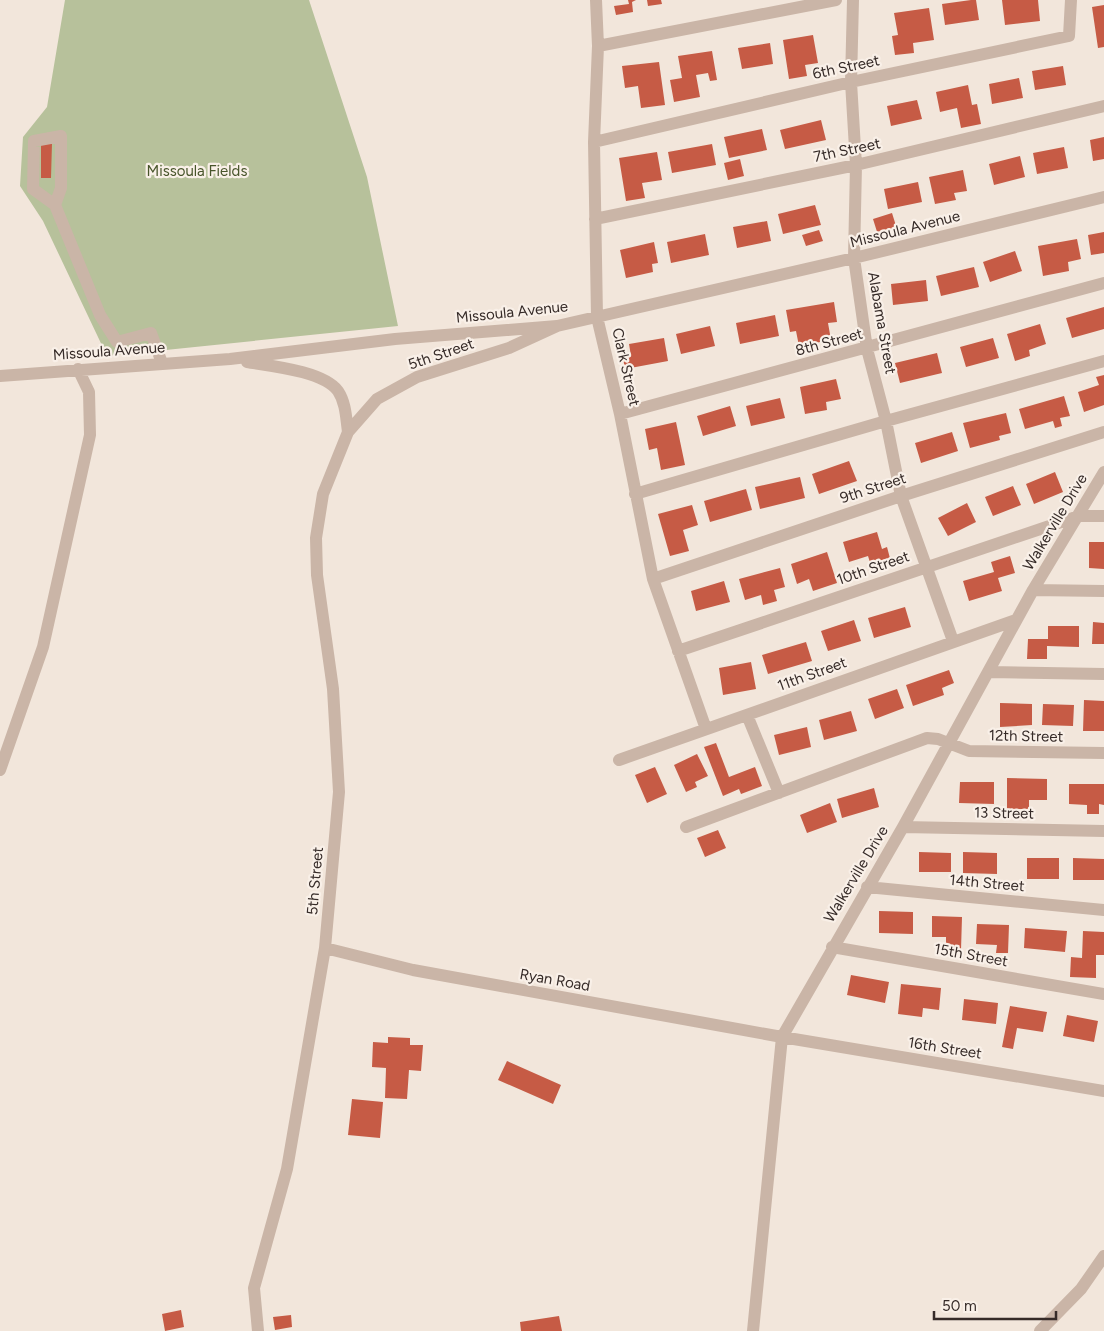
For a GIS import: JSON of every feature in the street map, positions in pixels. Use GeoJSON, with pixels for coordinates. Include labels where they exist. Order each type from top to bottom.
{"type":"FeatureCollection","features":[{"type":"Feature","properties":{"kind":"street","name":"Clark Street"},"geometry":{"type":"LineString","coordinates":[[596,0],[598,46],[594,142],[597,317],[620,414],[653,579],[706,729]]}},
{"type":"Feature","properties":{"kind":"street"},"geometry":{"type":"LineString","coordinates":[[598,46],[836,0]]}},
{"type":"Feature","properties":{"kind":"street","name":"Alabama Street"},"geometry":{"type":"LineString","coordinates":[[853,0],[851,82],[856,166],[854,258],[867,349],[886,421],[901,496],[953,641]]}},
{"type":"Feature","properties":{"kind":"street","name":"6th Street"},"geometry":{"type":"LineString","coordinates":[[594,142],[851,82],[1069,36],[1071,0]]}},
{"type":"Feature","properties":{"kind":"street","name":"7th Street"},"geometry":{"type":"LineString","coordinates":[[595,219],[856,166],[1104,106]]}},
{"type":"Feature","properties":{"kind":"street"},"geometry":{"type":"LineString","coordinates":[[55,205],[61,188],[60,136],[34,140],[34,189],[55,205],[100,315],[117,342],[151,333],[162,363]]}},
{"type":"Feature","properties":{"kind":"street","name":"Missoula Avenue"},"geometry":{"type":"LineString","coordinates":[[0,376],[230,359],[395,339],[557,326],[854,258],[1104,197]]}},
{"type":"Feature","properties":{"kind":"street","name":"8th Street"},"geometry":{"type":"LineString","coordinates":[[620,414],[1104,284]]}},
{"type":"Feature","properties":{"kind":"street","name":"5th Street"},"geometry":{"type":"LineString","coordinates":[[258,1331],[254,1288],[287,1169],[325,948],[339,792],[333,689],[320,600],[316,538],[323,494],[348,432],[376,400],[417,377],[509,348],[557,326]]}},
{"type":"Feature","properties":{"kind":"street","name":"5th Street"},"geometry":{"type":"LineString","coordinates":[[230,359],[308,373],[337,390],[345,406],[348,432]]}},
{"type":"Feature","properties":{"kind":"street"},"geometry":{"type":"LineString","coordinates":[[635,494],[886,421],[1104,361]]}},
{"type":"Feature","properties":{"kind":"street"},"geometry":{"type":"LineString","coordinates":[[0,770],[44,647],[90,434],[89,392],[78,369]]}},
{"type":"Feature","properties":{"kind":"street","name":"9th Street"},"geometry":{"type":"LineString","coordinates":[[653,579],[901,496],[1104,432]]}},
{"type":"Feature","properties":{"kind":"street","name":"Walkerville Drive"},"geometry":{"type":"LineString","coordinates":[[753,1331],[782,1037],[832,947],[903,828],[1032,590],[1079,516],[1104,472]]}},
{"type":"Feature","properties":{"kind":"street","name":"10th Street"},"geometry":{"type":"LineString","coordinates":[[678,651],[1079,516],[1104,516]]}},
{"type":"Feature","properties":{"kind":"street"},"geometry":{"type":"LineString","coordinates":[[1032,590],[1104,591]]}},
{"type":"Feature","properties":{"kind":"street","name":"11th Street"},"geometry":{"type":"LineString","coordinates":[[620,760],[1016,620]]}},
{"type":"Feature","properties":{"kind":"street"},"geometry":{"type":"LineString","coordinates":[[989,672],[1104,674]]}},
{"type":"Feature","properties":{"kind":"street"},"geometry":{"type":"LineString","coordinates":[[747,715],[779,793]]}},
{"type":"Feature","properties":{"kind":"street"},"geometry":{"type":"LineString","coordinates":[[686,827],[927,738],[938,738],[950,743]]}},
{"type":"Feature","properties":{"kind":"street","name":"12th Street"},"geometry":{"type":"LineString","coordinates":[[950,743],[965,750],[975,751],[1104,753]]}},
{"type":"Feature","properties":{"kind":"street","name":"13 Street"},"geometry":{"type":"LineString","coordinates":[[903,828],[1104,831]]}},
{"type":"Feature","properties":{"kind":"street","name":"14th Street"},"geometry":{"type":"LineString","coordinates":[[867,887],[1104,910]]}},
{"type":"Feature","properties":{"kind":"street","name":"15th Street"},"geometry":{"type":"LineString","coordinates":[[832,947],[1104,994]]}},
{"type":"Feature","properties":{"kind":"street","name":"Ryan Road"},"geometry":{"type":"LineString","coordinates":[[325,948],[413,970],[782,1037]]}},
{"type":"Feature","properties":{"kind":"street","name":"16th Street"},"geometry":{"type":"LineString","coordinates":[[782,1037],[1104,1091]]}},
{"type":"Feature","properties":{"kind":"street"},"geometry":{"type":"LineString","coordinates":[[1040,1331],[1081,1289],[1104,1256]]}},
{"type":"Feature","properties":{"kind":"green space","name":"Missoula Fields"},"geometry":{"type":"Polygon","coordinates":[[[65,0],[309,0],[367,177],[398,326],[107,356],[43,221],[20,186],[23,137],[47,107],[65,0]]]}},
{"type":"Feature","properties":{"kind":"building"},"geometry":{"type":"Polygon","coordinates":[[[628,0],[636,0],[632,2],[633,12],[616,15],[614,6],[629,4],[628,0]]]}},
{"type":"Feature","properties":{"kind":"building"},"geometry":{"type":"Polygon","coordinates":[[[647,0],[661,0],[662,4],[648,6],[647,0]]]}},
{"type":"Feature","properties":{"kind":"building"},"geometry":{"type":"Polygon","coordinates":[[[976,0],[979,20],[945,25],[942,4],[976,0]]]}},
{"type":"Feature","properties":{"kind":"building"},"geometry":{"type":"Polygon","coordinates":[[[1002,0],[1038,0],[1040,21],[1005,25],[1002,0]]]}},
{"type":"Feature","properties":{"kind":"building"},"geometry":{"type":"Polygon","coordinates":[[[1104,5],[1104,47],[1098,48],[1092,7],[1104,5]]]}},
{"type":"Feature","properties":{"kind":"building"},"geometry":{"type":"Polygon","coordinates":[[[929,8],[934,40],[913,43],[914,53],[895,55],[892,36],[898,35],[894,13],[929,8]]]}},
{"type":"Feature","properties":{"kind":"building"},"geometry":{"type":"Polygon","coordinates":[[[813,35],[818,63],[805,65],[807,76],[789,79],[783,40],[813,35]]]}},
{"type":"Feature","properties":{"kind":"building"},"geometry":{"type":"Polygon","coordinates":[[[770,43],[773,64],[742,69],[738,48],[770,43]]]}},
{"type":"Feature","properties":{"kind":"building"},"geometry":{"type":"Polygon","coordinates":[[[712,51],[717,80],[710,81],[708,73],[696,75],[700,97],[674,102],[670,80],[682,78],[678,56],[712,51]]]}},
{"type":"Feature","properties":{"kind":"building"},"geometry":{"type":"Polygon","coordinates":[[[659,62],[665,105],[641,108],[638,86],[625,88],[622,66],[659,62]]]}},
{"type":"Feature","properties":{"kind":"building"},"geometry":{"type":"Polygon","coordinates":[[[1063,66],[1066,85],[1035,90],[1032,71],[1063,66]]]}},
{"type":"Feature","properties":{"kind":"building"},"geometry":{"type":"Polygon","coordinates":[[[1019,78],[1023,98],[992,104],[989,84],[1019,78]]]}},
{"type":"Feature","properties":{"kind":"building"},"geometry":{"type":"Polygon","coordinates":[[[968,85],[972,105],[977,104],[981,124],[961,128],[957,108],[940,112],[936,92],[968,85]]]}},
{"type":"Feature","properties":{"kind":"building"},"geometry":{"type":"Polygon","coordinates":[[[917,100],[922,119],[891,126],[887,106],[917,100]]]}},
{"type":"Feature","properties":{"kind":"building"},"geometry":{"type":"Polygon","coordinates":[[[821,120],[826,140],[785,149],[780,130],[821,120]]]}},
{"type":"Feature","properties":{"kind":"building"},"geometry":{"type":"Polygon","coordinates":[[[762,129],[767,150],[729,158],[724,137],[762,129]]]}},
{"type":"Feature","properties":{"kind":"building"},"geometry":{"type":"Polygon","coordinates":[[[1104,137],[1104,159],[1093,161],[1090,140],[1104,137]]]}},
{"type":"Feature","properties":{"kind":"building"},"geometry":{"type":"Polygon","coordinates":[[[41,143],[52,143],[51,178],[41,178],[41,143]]]}},
{"type":"Feature","properties":{"kind":"building"},"geometry":{"type":"Polygon","coordinates":[[[712,144],[716,165],[672,173],[668,152],[712,144]]]}},
{"type":"Feature","properties":{"kind":"building"},"geometry":{"type":"Polygon","coordinates":[[[1064,147],[1068,168],[1037,174],[1033,153],[1064,147]]]}},
{"type":"Feature","properties":{"kind":"building"},"geometry":{"type":"Polygon","coordinates":[[[657,152],[662,180],[642,183],[645,198],[626,201],[619,158],[657,152]]]}},
{"type":"Feature","properties":{"kind":"building"},"geometry":{"type":"Polygon","coordinates":[[[1020,156],[1025,177],[994,185],[989,164],[1020,156]]]}},
{"type":"Feature","properties":{"kind":"building"},"geometry":{"type":"Polygon","coordinates":[[[740,159],[744,176],[728,180],[724,163],[740,159]]]}},
{"type":"Feature","properties":{"kind":"building"},"geometry":{"type":"Polygon","coordinates":[[[963,170],[967,191],[954,193],[956,200],[935,204],[929,177],[963,170]]]}},
{"type":"Feature","properties":{"kind":"building"},"geometry":{"type":"Polygon","coordinates":[[[918,182],[922,202],[888,209],[884,189],[918,182]]]}},
{"type":"Feature","properties":{"kind":"building"},"geometry":{"type":"Polygon","coordinates":[[[815,205],[821,225],[783,234],[778,214],[815,205]]]}},
{"type":"Feature","properties":{"kind":"building"},"geometry":{"type":"Polygon","coordinates":[[[892,213],[897,229],[878,235],[873,219],[892,213]]]}},
{"type":"Feature","properties":{"kind":"building"},"geometry":{"type":"Polygon","coordinates":[[[767,221],[771,241],[737,248],[733,227],[767,221]]]}},
{"type":"Feature","properties":{"kind":"building"},"geometry":{"type":"Polygon","coordinates":[[[819,230],[823,241],[806,246],[802,235],[819,230]]]}},
{"type":"Feature","properties":{"kind":"building"},"geometry":{"type":"Polygon","coordinates":[[[1104,232],[1104,253],[1091,255],[1088,235],[1104,232]]]}},
{"type":"Feature","properties":{"kind":"building"},"geometry":{"type":"Polygon","coordinates":[[[705,234],[709,255],[671,263],[667,242],[705,234]]]}},
{"type":"Feature","properties":{"kind":"building"},"geometry":{"type":"Polygon","coordinates":[[[1077,239],[1081,259],[1068,262],[1069,271],[1043,276],[1038,246],[1077,239]]]}},
{"type":"Feature","properties":{"kind":"building"},"geometry":{"type":"Polygon","coordinates":[[[654,242],[658,263],[652,264],[653,272],[626,278],[620,250],[654,242]]]}},
{"type":"Feature","properties":{"kind":"building"},"geometry":{"type":"Polygon","coordinates":[[[1015,251],[1022,271],[990,282],[983,262],[1015,251]]]}},
{"type":"Feature","properties":{"kind":"building"},"geometry":{"type":"Polygon","coordinates":[[[974,267],[979,287],[941,296],[936,276],[974,267]]]}},
{"type":"Feature","properties":{"kind":"building"},"geometry":{"type":"Polygon","coordinates":[[[926,280],[928,301],[893,305],[891,284],[926,280]]]}},
{"type":"Feature","properties":{"kind":"building"},"geometry":{"type":"Polygon","coordinates":[[[834,302],[837,322],[828,323],[831,340],[799,346],[796,331],[790,332],[786,310],[834,302]]]}},
{"type":"Feature","properties":{"kind":"building"},"geometry":{"type":"Polygon","coordinates":[[[1104,307],[1104,329],[1072,338],[1066,318],[1104,307]]]}},
{"type":"Feature","properties":{"kind":"building"},"geometry":{"type":"Polygon","coordinates":[[[775,315],[779,336],[740,344],[736,323],[775,315]]]}},
{"type":"Feature","properties":{"kind":"building"},"geometry":{"type":"Polygon","coordinates":[[[1040,324],[1046,344],[1029,350],[1030,356],[1015,361],[1007,334],[1040,324]]]}},
{"type":"Feature","properties":{"kind":"building"},"geometry":{"type":"Polygon","coordinates":[[[710,326],[715,346],[681,354],[676,334],[710,326]]]}},
{"type":"Feature","properties":{"kind":"building"},"geometry":{"type":"Polygon","coordinates":[[[664,338],[668,361],[625,369],[623,358],[631,356],[629,344],[664,338]]]}},
{"type":"Feature","properties":{"kind":"building"},"geometry":{"type":"Polygon","coordinates":[[[993,338],[999,358],[966,367],[960,347],[993,338]]]}},
{"type":"Feature","properties":{"kind":"building"},"geometry":{"type":"Polygon","coordinates":[[[937,353],[942,373],[900,383],[895,363],[937,353]]]}},
{"type":"Feature","properties":{"kind":"building"},"geometry":{"type":"Polygon","coordinates":[[[1104,375],[1104,405],[1084,412],[1078,392],[1099,385],[1096,377],[1104,375]]]}},
{"type":"Feature","properties":{"kind":"building"},"geometry":{"type":"Polygon","coordinates":[[[836,379],[841,399],[826,402],[827,410],[805,414],[800,387],[836,379]]]}},
{"type":"Feature","properties":{"kind":"building"},"geometry":{"type":"Polygon","coordinates":[[[1064,396],[1070,416],[1060,418],[1062,426],[1055,428],[1053,421],[1025,429],[1019,409],[1064,396]]]}},
{"type":"Feature","properties":{"kind":"building"},"geometry":{"type":"Polygon","coordinates":[[[780,398],[785,418],[751,426],[746,406],[780,398]]]}},
{"type":"Feature","properties":{"kind":"building"},"geometry":{"type":"Polygon","coordinates":[[[730,406],[736,426],[703,436],[697,416],[730,406]]]}},
{"type":"Feature","properties":{"kind":"building"},"geometry":{"type":"Polygon","coordinates":[[[1006,413],[1011,433],[999,436],[1000,440],[970,448],[963,423],[1006,413]]]}},
{"type":"Feature","properties":{"kind":"building"},"geometry":{"type":"Polygon","coordinates":[[[676,422],[685,465],[661,470],[657,448],[649,450],[645,429],[676,422]]]}},
{"type":"Feature","properties":{"kind":"building"},"geometry":{"type":"Polygon","coordinates":[[[952,432],[958,451],[921,463],[915,443],[952,432]]]}},
{"type":"Feature","properties":{"kind":"building"},"geometry":{"type":"Polygon","coordinates":[[[849,461],[857,481],[819,494],[812,474],[849,461]]]}},
{"type":"Feature","properties":{"kind":"building"},"geometry":{"type":"Polygon","coordinates":[[[1055,472],[1063,492],[1034,504],[1026,484],[1055,472]]]}},
{"type":"Feature","properties":{"kind":"building"},"geometry":{"type":"Polygon","coordinates":[[[800,477],[805,498],[760,509],[755,487],[800,477]]]}},
{"type":"Feature","properties":{"kind":"building"},"geometry":{"type":"Polygon","coordinates":[[[1013,486],[1021,505],[993,516],[985,497],[1013,486]]]}},
{"type":"Feature","properties":{"kind":"building"},"geometry":{"type":"Polygon","coordinates":[[[746,489],[752,510],[710,522],[704,501],[746,489]]]}},
{"type":"Feature","properties":{"kind":"building"},"geometry":{"type":"Polygon","coordinates":[[[967,503],[976,522],[948,536],[938,518],[967,503]]]}},
{"type":"Feature","properties":{"kind":"building"},"geometry":{"type":"Polygon","coordinates":[[[692,505],[698,525],[683,530],[689,551],[670,556],[658,514],[692,505]]]}},
{"type":"Feature","properties":{"kind":"building"},"geometry":{"type":"Polygon","coordinates":[[[877,532],[882,549],[887,547],[892,566],[873,572],[868,556],[849,562],[843,542],[877,532]]]}},
{"type":"Feature","properties":{"kind":"building"},"geometry":{"type":"Polygon","coordinates":[[[1089,542],[1104,542],[1104,569],[1089,568],[1089,542]]]}},
{"type":"Feature","properties":{"kind":"building"},"geometry":{"type":"Polygon","coordinates":[[[827,552],[837,583],[813,591],[809,579],[797,584],[791,564],[827,552]]]}},
{"type":"Feature","properties":{"kind":"building"},"geometry":{"type":"Polygon","coordinates":[[[1010,556],[1015,573],[998,578],[1002,591],[969,601],[963,581],[994,572],[991,562],[1010,556]]]}},
{"type":"Feature","properties":{"kind":"building"},"geometry":{"type":"Polygon","coordinates":[[[780,568],[785,587],[774,590],[777,601],[763,605],[761,595],[745,600],[739,579],[780,568]]]}},
{"type":"Feature","properties":{"kind":"building"},"geometry":{"type":"Polygon","coordinates":[[[724,581],[730,602],[696,611],[691,591],[724,581]]]}},
{"type":"Feature","properties":{"kind":"building"},"geometry":{"type":"Polygon","coordinates":[[[905,607],[911,627],[874,638],[868,618],[905,607]]]}},
{"type":"Feature","properties":{"kind":"building"},"geometry":{"type":"Polygon","coordinates":[[[854,620],[861,641],[828,651],[821,631],[854,620]]]}},
{"type":"Feature","properties":{"kind":"building"},"geometry":{"type":"Polygon","coordinates":[[[1093,622],[1104,623],[1104,644],[1092,644],[1093,622]]]}},
{"type":"Feature","properties":{"kind":"building"},"geometry":{"type":"Polygon","coordinates":[[[1048,626],[1079,626],[1079,647],[1047,646],[1047,659],[1027,659],[1028,639],[1048,639],[1048,626]]]}},
{"type":"Feature","properties":{"kind":"building"},"geometry":{"type":"Polygon","coordinates":[[[806,642],[812,661],[768,674],[762,655],[806,642]]]}},
{"type":"Feature","properties":{"kind":"building"},"geometry":{"type":"Polygon","coordinates":[[[751,662],[756,689],[723,695],[719,668],[751,662]]]}},
{"type":"Feature","properties":{"kind":"building"},"geometry":{"type":"Polygon","coordinates":[[[949,670],[954,683],[942,688],[944,695],[913,706],[906,685],[949,670]]]}},
{"type":"Feature","properties":{"kind":"building"},"geometry":{"type":"Polygon","coordinates":[[[897,689],[904,708],[875,719],[868,699],[897,689]]]}},
{"type":"Feature","properties":{"kind":"building"},"geometry":{"type":"Polygon","coordinates":[[[1084,700],[1104,701],[1104,731],[1083,731],[1084,700]]]}},
{"type":"Feature","properties":{"kind":"building"},"geometry":{"type":"Polygon","coordinates":[[[1000,703],[1032,704],[1032,725],[1000,727],[1000,703]]]}},
{"type":"Feature","properties":{"kind":"building"},"geometry":{"type":"Polygon","coordinates":[[[1043,704],[1074,705],[1073,726],[1042,725],[1043,704]]]}},
{"type":"Feature","properties":{"kind":"building"},"geometry":{"type":"Polygon","coordinates":[[[851,711],[857,731],[824,740],[819,720],[851,711]]]}},
{"type":"Feature","properties":{"kind":"building"},"geometry":{"type":"Polygon","coordinates":[[[807,727],[811,747],[779,755],[774,735],[807,727]]]}},
{"type":"Feature","properties":{"kind":"building"},"geometry":{"type":"Polygon","coordinates":[[[716,743],[729,777],[755,767],[762,786],[741,794],[739,789],[723,796],[704,747],[716,743]]]}},
{"type":"Feature","properties":{"kind":"building"},"geometry":{"type":"Polygon","coordinates":[[[697,754],[708,776],[695,782],[697,787],[686,792],[674,765],[697,754]]]}},
{"type":"Feature","properties":{"kind":"building"},"geometry":{"type":"Polygon","coordinates":[[[655,767],[667,794],[647,803],[635,775],[655,767]]]}},
{"type":"Feature","properties":{"kind":"building"},"geometry":{"type":"Polygon","coordinates":[[[1007,778],[1047,779],[1047,800],[1029,800],[1029,809],[1007,809],[1007,778]]]}},
{"type":"Feature","properties":{"kind":"building"},"geometry":{"type":"Polygon","coordinates":[[[960,782],[994,782],[994,804],[959,803],[960,782]]]}},
{"type":"Feature","properties":{"kind":"building"},"geometry":{"type":"Polygon","coordinates":[[[1069,784],[1104,784],[1104,805],[1099,804],[1099,814],[1087,814],[1087,805],[1069,804],[1069,784]]]}},
{"type":"Feature","properties":{"kind":"building"},"geometry":{"type":"Polygon","coordinates":[[[874,788],[879,807],[842,818],[837,799],[874,788]]]}},
{"type":"Feature","properties":{"kind":"building"},"geometry":{"type":"Polygon","coordinates":[[[830,803],[837,822],[807,833],[800,815],[830,803]]]}},
{"type":"Feature","properties":{"kind":"building"},"geometry":{"type":"Polygon","coordinates":[[[718,830],[726,848],[705,857],[697,838],[718,830]]]}},
{"type":"Feature","properties":{"kind":"building"},"geometry":{"type":"Polygon","coordinates":[[[919,852],[951,853],[951,872],[919,872],[919,852]]]}},
{"type":"Feature","properties":{"kind":"building"},"geometry":{"type":"Polygon","coordinates":[[[963,852],[997,853],[997,874],[963,873],[963,852]]]}},
{"type":"Feature","properties":{"kind":"building"},"geometry":{"type":"Polygon","coordinates":[[[1027,858],[1059,858],[1059,879],[1027,879],[1027,858]]]}},
{"type":"Feature","properties":{"kind":"building"},"geometry":{"type":"Polygon","coordinates":[[[1073,858],[1104,859],[1104,880],[1073,880],[1073,858]]]}},
{"type":"Feature","properties":{"kind":"building"},"geometry":{"type":"Polygon","coordinates":[[[879,911],[913,912],[913,934],[879,933],[879,911]]]}},
{"type":"Feature","properties":{"kind":"building"},"geometry":{"type":"Polygon","coordinates":[[[932,916],[962,917],[961,950],[946,949],[946,937],[932,937],[932,916]]]}},
{"type":"Feature","properties":{"kind":"building"},"geometry":{"type":"Polygon","coordinates":[[[977,924],[1009,925],[1008,953],[996,953],[997,945],[976,944],[977,924]]]}},
{"type":"Feature","properties":{"kind":"building"},"geometry":{"type":"Polygon","coordinates":[[[1025,928],[1067,931],[1065,952],[1024,948],[1025,928]]]}},
{"type":"Feature","properties":{"kind":"building"},"geometry":{"type":"Polygon","coordinates":[[[1083,931],[1104,932],[1104,955],[1096,955],[1096,978],[1070,977],[1071,957],[1082,958],[1083,931]]]}},
{"type":"Feature","properties":{"kind":"building"},"geometry":{"type":"Polygon","coordinates":[[[851,975],[889,982],[885,1003],[847,995],[851,975]]]}},
{"type":"Feature","properties":{"kind":"building"},"geometry":{"type":"Polygon","coordinates":[[[901,984],[941,988],[939,1010],[923,1008],[922,1017],[898,1014],[901,984]]]}},
{"type":"Feature","properties":{"kind":"building"},"geometry":{"type":"Polygon","coordinates":[[[964,999],[998,1003],[996,1024],[962,1020],[964,999]]]}},
{"type":"Feature","properties":{"kind":"building"},"geometry":{"type":"Polygon","coordinates":[[[1010,1006],[1047,1012],[1043,1032],[1017,1028],[1013,1049],[1002,1047],[1010,1006]]]}},
{"type":"Feature","properties":{"kind":"building"},"geometry":{"type":"Polygon","coordinates":[[[1067,1015],[1098,1021],[1094,1042],[1063,1036],[1067,1015]]]}},
{"type":"Feature","properties":{"kind":"building"},"geometry":{"type":"Polygon","coordinates":[[[388,1037],[410,1038],[410,1045],[423,1045],[421,1071],[409,1070],[407,1099],[385,1098],[386,1068],[372,1067],[373,1042],[388,1043],[388,1037]]]}},
{"type":"Feature","properties":{"kind":"building"},"geometry":{"type":"Polygon","coordinates":[[[507,1061],[561,1085],[553,1104],[498,1080],[507,1061]]]}},
{"type":"Feature","properties":{"kind":"building"},"geometry":{"type":"Polygon","coordinates":[[[352,1099],[383,1102],[380,1138],[348,1135],[352,1099]]]}},
{"type":"Feature","properties":{"kind":"building"},"geometry":{"type":"Polygon","coordinates":[[[181,1310],[184,1327],[165,1331],[162,1314],[181,1310]]]}},
{"type":"Feature","properties":{"kind":"building"},"geometry":{"type":"Polygon","coordinates":[[[291,1315],[292,1327],[275,1330],[273,1317],[291,1315]]]}},
{"type":"Feature","properties":{"kind":"building"},"geometry":{"type":"Polygon","coordinates":[[[559,1316],[562,1331],[521,1331],[520,1322],[559,1316]]]}}]}
